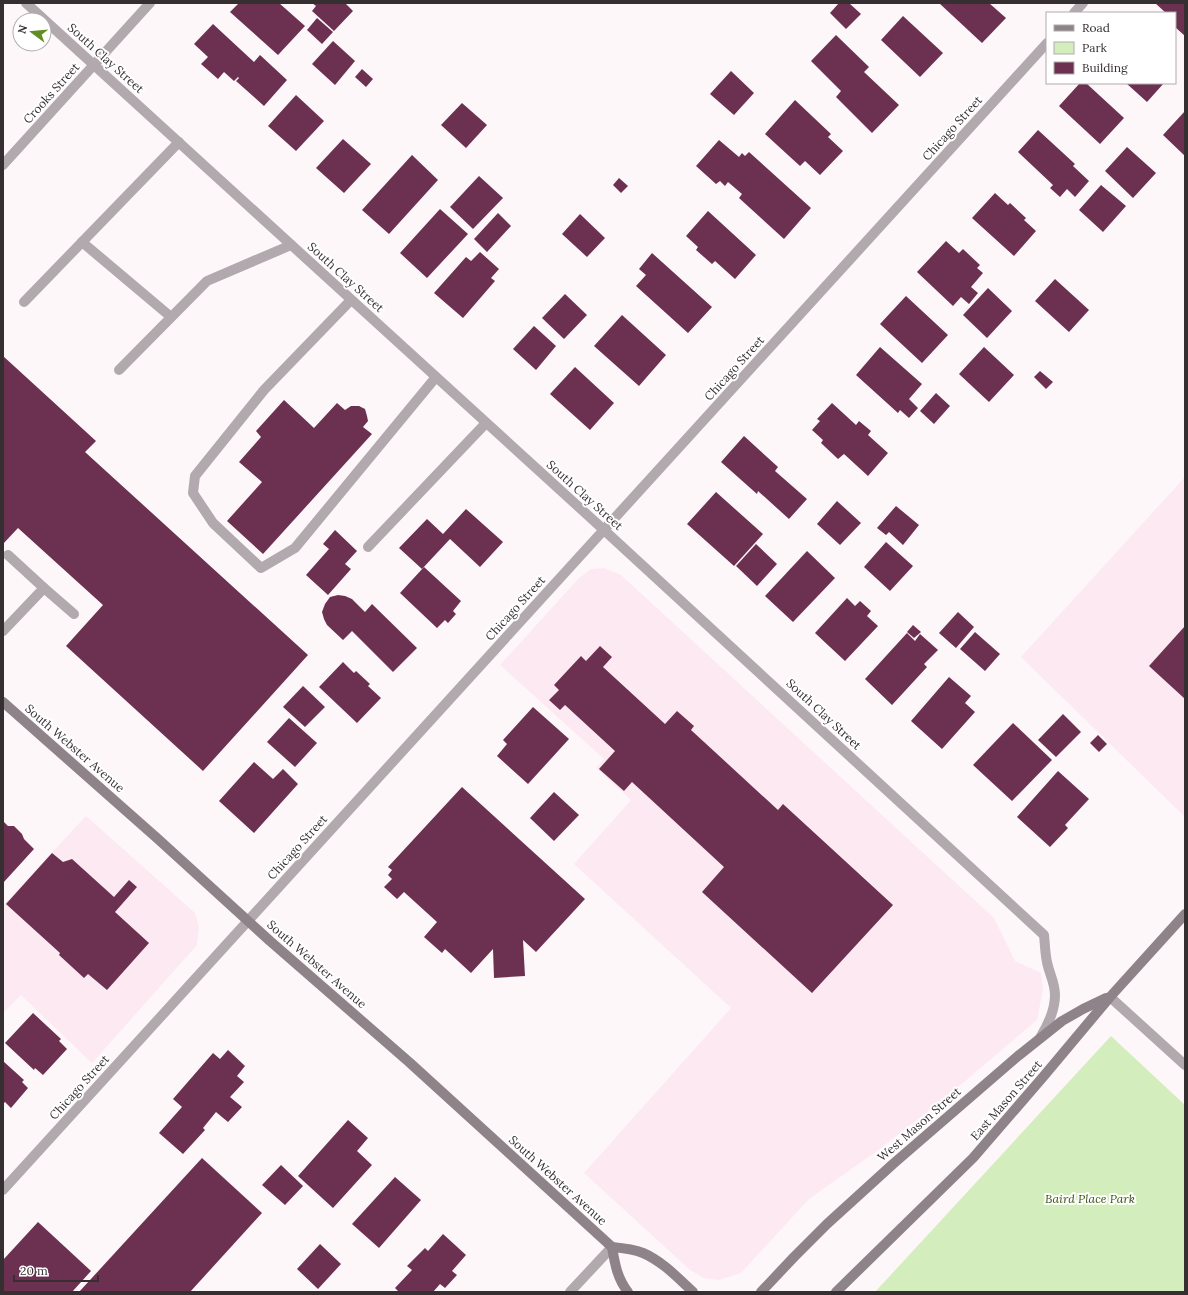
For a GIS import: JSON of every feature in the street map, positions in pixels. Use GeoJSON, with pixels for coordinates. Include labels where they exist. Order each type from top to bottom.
{"type":"FeatureCollection","features":[{"type":"Feature","properties":{"kind":"main road","name":"South Webster Avenue"},"geometry":{"type":"LineString","coordinates":[[3,702],[248,921],[409,1062],[612,1247]]}},
{"type":"Feature","properties":{"kind":"main road","name":"East Mason Street"},"geometry":{"type":"LineString","coordinates":[[836,1292],[973,1158],[1110,997],[1185,914]]}},
{"type":"Feature","properties":{"kind":"main road","name":"West Mason Street"},"geometry":{"type":"LineString","coordinates":[[761,1292],[827,1224],[1018,1056],[1069,1017],[1110,997]]}},
{"type":"Feature","properties":{"kind":"main road"},"geometry":{"type":"LineString","coordinates":[[628,1292],[619,1277],[612,1247],[633,1250],[651,1257],[669,1270],[693,1292]]}},
{"type":"Feature","properties":{"kind":"street","name":"South Clay Street"},"geometry":{"type":"LineString","coordinates":[[26,3],[1044,934],[1046,958],[1056,994],[1051,1017],[1040,1038]]}},
{"type":"Feature","properties":{"kind":"street","name":"Crooks Street"},"geometry":{"type":"LineString","coordinates":[[3,164],[150,3]]}},
{"type":"Feature","properties":{"kind":"street"},"geometry":{"type":"LineString","coordinates":[[1075,12],[1083,3]]}},
{"type":"Feature","properties":{"kind":"street","name":"Chicago Street"},"geometry":{"type":"LineString","coordinates":[[3,1190],[1046,44]]}},
{"type":"Feature","properties":{"kind":"street"},"geometry":{"type":"LineString","coordinates":[[24,302],[179,142]]}},
{"type":"Feature","properties":{"kind":"street"},"geometry":{"type":"LineString","coordinates":[[82,242],[171,317]]}},
{"type":"Feature","properties":{"kind":"street"},"geometry":{"type":"LineString","coordinates":[[119,370],[207,281],[291,245]]}},
{"type":"Feature","properties":{"kind":"street"},"geometry":{"type":"LineString","coordinates":[[352,300],[264,390],[196,476],[193,493],[213,522],[262,568],[295,548],[436,377]]}},
{"type":"Feature","properties":{"kind":"street"},"geometry":{"type":"LineString","coordinates":[[368,547],[486,423]]}},
{"type":"Feature","properties":{"kind":"street"},"geometry":{"type":"LineString","coordinates":[[8,555],[74,614]]}},
{"type":"Feature","properties":{"kind":"street"},"geometry":{"type":"LineString","coordinates":[[3,631],[44,588]]}},
{"type":"Feature","properties":{"kind":"street"},"geometry":{"type":"LineString","coordinates":[[1110,997],[1185,1065]]}},
{"type":"Feature","properties":{"kind":"street"},"geometry":{"type":"LineString","coordinates":[[570,1292],[612,1247]]}},
{"type":"Feature","properties":{"kind":"shaded area"},"geometry":{"type":"Polygon","coordinates":[[[1185,477],[1185,817],[1021,657],[1185,477]]]}},
{"type":"Feature","properties":{"kind":"shaded area"},"geometry":{"type":"Polygon","coordinates":[[[604,568],[621,575],[994,918],[1015,961],[1041,973],[1043,989],[1037,1020],[951,1093],[877,1151],[809,1199],[741,1273],[719,1280],[704,1278],[690,1270],[584,1173],[731,1008],[574,864],[631,800],[596,768],[604,759],[500,665],[579,578],[591,569],[604,568]]]}},
{"type":"Feature","properties":{"kind":"shaded area"},"geometry":{"type":"Polygon","coordinates":[[[86,816],[195,913],[199,927],[197,945],[92,1063],[21,995],[3,1013],[3,905],[86,816]]]}},
{"type":"Feature","properties":{"kind":"green space","name":"Baird Place Park"},"geometry":{"type":"Polygon","coordinates":[[[1111,1036],[1185,1105],[1185,1292],[875,1292],[1111,1036]]]}},
{"type":"Feature","properties":{"kind":"building"},"geometry":{"type":"Polygon","coordinates":[[[239,3],[279,3],[305,26],[278,55],[230,12],[239,3]]]}},
{"type":"Feature","properties":{"kind":"building"},"geometry":{"type":"Polygon","coordinates":[[[312,3],[345,3],[353,11],[334,31],[312,11],[316,6],[312,3]]]}},
{"type":"Feature","properties":{"kind":"building"},"geometry":{"type":"Polygon","coordinates":[[[839,3],[849,3],[861,14],[846,29],[830,13],[839,3]]]}},
{"type":"Feature","properties":{"kind":"building"},"geometry":{"type":"Polygon","coordinates":[[[939,3],[989,3],[1006,18],[982,43],[939,3]]]}},
{"type":"Feature","properties":{"kind":"building"},"geometry":{"type":"Polygon","coordinates":[[[1155,3],[1185,3],[1185,36],[1176,28],[1176,12],[1165,12],[1155,3]]]}},
{"type":"Feature","properties":{"kind":"building"},"geometry":{"type":"Polygon","coordinates":[[[903,16],[943,53],[920,77],[881,40],[903,16]]]}},
{"type":"Feature","properties":{"kind":"building"},"geometry":{"type":"Polygon","coordinates":[[[317,18],[333,32],[322,44],[307,30],[317,18]]]}},
{"type":"Feature","properties":{"kind":"building"},"geometry":{"type":"Polygon","coordinates":[[[213,24],[254,62],[260,55],[287,80],[264,106],[236,81],[239,78],[238,77],[234,81],[224,72],[218,79],[201,64],[208,57],[194,44],[213,24]]]}},
{"type":"Feature","properties":{"kind":"building"},"geometry":{"type":"Polygon","coordinates":[[[836,35],[869,67],[864,72],[899,105],[872,133],[836,97],[841,91],[811,61],[836,35]]]}},
{"type":"Feature","properties":{"kind":"building"},"geometry":{"type":"Polygon","coordinates":[[[333,41],[355,61],[335,85],[312,64],[333,41]]]}},
{"type":"Feature","properties":{"kind":"building"},"geometry":{"type":"Polygon","coordinates":[[[362,69],[373,79],[366,87],[355,77],[362,69]]]}},
{"type":"Feature","properties":{"kind":"building"},"geometry":{"type":"Polygon","coordinates":[[[731,71],[754,93],[734,115],[710,94],[731,71]]]}},
{"type":"Feature","properties":{"kind":"building"},"geometry":{"type":"Polygon","coordinates":[[[1079,84],[1087,84],[1124,118],[1100,144],[1059,106],[1079,84]]]}},
{"type":"Feature","properties":{"kind":"building"},"geometry":{"type":"Polygon","coordinates":[[[1127,84],[1163,84],[1147,102],[1127,84]]]}},
{"type":"Feature","properties":{"kind":"building"},"geometry":{"type":"Polygon","coordinates":[[[296,95],[324,121],[296,151],[268,126],[296,95]]]}},
{"type":"Feature","properties":{"kind":"building"},"geometry":{"type":"Polygon","coordinates":[[[795,100],[831,134],[828,137],[843,151],[820,175],[805,161],[800,166],[765,134],[795,100]]]}},
{"type":"Feature","properties":{"kind":"building"},"geometry":{"type":"Polygon","coordinates":[[[462,103],[487,125],[466,148],[441,125],[462,103]]]}},
{"type":"Feature","properties":{"kind":"building"},"geometry":{"type":"Polygon","coordinates":[[[1185,111],[1185,156],[1163,135],[1185,111]]]}},
{"type":"Feature","properties":{"kind":"building"},"geometry":{"type":"Polygon","coordinates":[[[1038,130],[1075,164],[1073,166],[1089,181],[1075,197],[1067,189],[1060,197],[1050,188],[1053,185],[1018,152],[1038,130]]]}},
{"type":"Feature","properties":{"kind":"building"},"geometry":{"type":"Polygon","coordinates":[[[343,139],[371,164],[344,193],[316,168],[343,139]]]}},
{"type":"Feature","properties":{"kind":"building"},"geometry":{"type":"Polygon","coordinates":[[[719,140],[739,157],[742,153],[745,156],[749,152],[811,208],[784,239],[739,198],[742,194],[728,182],[725,186],[720,181],[716,184],[696,166],[719,140]]]}},
{"type":"Feature","properties":{"kind":"building"},"geometry":{"type":"Polygon","coordinates":[[[1127,147],[1156,173],[1133,198],[1105,171],[1127,147]]]}},
{"type":"Feature","properties":{"kind":"building"},"geometry":{"type":"Polygon","coordinates":[[[412,155],[438,180],[389,234],[362,210],[412,155]]]}},
{"type":"Feature","properties":{"kind":"building"},"geometry":{"type":"Polygon","coordinates":[[[479,176],[503,198],[473,229],[450,207],[479,176]]]}},
{"type":"Feature","properties":{"kind":"building"},"geometry":{"type":"Polygon","coordinates":[[[619,178],[628,186],[621,193],[613,185],[619,178]]]}},
{"type":"Feature","properties":{"kind":"building"},"geometry":{"type":"Polygon","coordinates":[[[1101,185],[1126,206],[1103,232],[1079,210],[1101,185]]]}},
{"type":"Feature","properties":{"kind":"building"},"geometry":{"type":"Polygon","coordinates":[[[995,193],[1008,205],[1010,203],[1026,218],[1024,220],[1036,231],[1014,256],[972,218],[995,193]]]}},
{"type":"Feature","properties":{"kind":"building"},"geometry":{"type":"Polygon","coordinates":[[[440,209],[468,234],[427,278],[400,253],[440,209]]]}},
{"type":"Feature","properties":{"kind":"building"},"geometry":{"type":"Polygon","coordinates":[[[708,211],[756,255],[735,279],[715,261],[712,264],[696,250],[698,247],[686,236],[708,211]]]}},
{"type":"Feature","properties":{"kind":"building"},"geometry":{"type":"Polygon","coordinates":[[[498,213],[511,226],[487,252],[474,239],[498,213]]]}},
{"type":"Feature","properties":{"kind":"building"},"geometry":{"type":"Polygon","coordinates":[[[580,214],[605,238],[587,257],[562,234],[580,214]]]}},
{"type":"Feature","properties":{"kind":"building"},"geometry":{"type":"Polygon","coordinates":[[[946,241],[959,253],[963,249],[980,265],[977,268],[983,273],[971,287],[978,293],[969,304],[961,297],[953,306],[917,272],[946,241]]]}},
{"type":"Feature","properties":{"kind":"building"},"geometry":{"type":"Polygon","coordinates":[[[480,252],[499,269],[491,278],[495,281],[463,318],[434,293],[466,257],[471,261],[480,252]]]}},
{"type":"Feature","properties":{"kind":"building"},"geometry":{"type":"Polygon","coordinates":[[[652,253],[712,307],[688,333],[636,286],[646,275],[639,269],[652,253]]]}},
{"type":"Feature","properties":{"kind":"building"},"geometry":{"type":"Polygon","coordinates":[[[1055,279],[1089,310],[1069,332],[1035,301],[1055,279]]]}},
{"type":"Feature","properties":{"kind":"building"},"geometry":{"type":"Polygon","coordinates":[[[988,288],[1012,311],[987,338],[963,315],[988,288]]]}},
{"type":"Feature","properties":{"kind":"building"},"geometry":{"type":"Polygon","coordinates":[[[565,294],[587,315],[564,339],[542,318],[565,294]]]}},
{"type":"Feature","properties":{"kind":"building"},"geometry":{"type":"Polygon","coordinates":[[[906,296],[948,335],[922,363],[880,324],[906,296]]]}},
{"type":"Feature","properties":{"kind":"building"},"geometry":{"type":"Polygon","coordinates":[[[622,315],[666,355],[639,386],[594,346],[622,315]]]}},
{"type":"Feature","properties":{"kind":"building"},"geometry":{"type":"Polygon","coordinates":[[[534,326],[556,346],[536,370],[513,349],[534,326]]]}},
{"type":"Feature","properties":{"kind":"building"},"geometry":{"type":"Polygon","coordinates":[[[880,347],[922,384],[909,399],[918,408],[909,418],[900,410],[898,413],[856,375],[880,347]]]}},
{"type":"Feature","properties":{"kind":"building"},"geometry":{"type":"Polygon","coordinates":[[[984,347],[1014,375],[989,402],[959,374],[984,347]]]}},
{"type":"Feature","properties":{"kind":"building"},"geometry":{"type":"Polygon","coordinates":[[[3,356],[96,441],[85,452],[308,655],[203,771],[66,646],[103,605],[18,528],[3,544],[3,356]]]}},
{"type":"Feature","properties":{"kind":"building"},"geometry":{"type":"Polygon","coordinates":[[[575,367],[614,403],[590,430],[550,394],[575,367]]]}},
{"type":"Feature","properties":{"kind":"building"},"geometry":{"type":"Polygon","coordinates":[[[1040,371],[1053,382],[1046,389],[1034,377],[1040,371]]]}},
{"type":"Feature","properties":{"kind":"building"},"geometry":{"type":"Polygon","coordinates":[[[936,393],[950,406],[934,424],[920,411],[936,393]]]}},
{"type":"Feature","properties":{"kind":"building"},"geometry":{"type":"Polygon","coordinates":[[[284,400],[314,428],[337,403],[345,410],[351,406],[359,406],[365,409],[368,421],[363,427],[372,434],[263,554],[227,521],[262,482],[239,462],[261,437],[256,431],[284,400]]]}},
{"type":"Feature","properties":{"kind":"building"},"geometry":{"type":"Polygon","coordinates":[[[832,403],[856,425],[859,421],[871,431],[868,435],[888,453],[868,476],[844,454],[838,459],[821,443],[823,440],[812,430],[820,421],[817,419],[832,403]]]}},
{"type":"Feature","properties":{"kind":"building"},"geometry":{"type":"Polygon","coordinates":[[[744,436],[778,467],[775,471],[807,499],[789,519],[758,491],[757,494],[721,462],[744,436]]]}},
{"type":"Feature","properties":{"kind":"building"},"geometry":{"type":"Polygon","coordinates":[[[716,492],[763,534],[734,566],[687,524],[716,492]]]}},
{"type":"Feature","properties":{"kind":"building"},"geometry":{"type":"Polygon","coordinates":[[[837,501],[861,523],[840,545],[817,524],[837,501]]]}},
{"type":"Feature","properties":{"kind":"building"},"geometry":{"type":"Polygon","coordinates":[[[896,506],[919,525],[903,545],[889,532],[886,535],[877,528],[896,506]]]}},
{"type":"Feature","properties":{"kind":"building"},"geometry":{"type":"Polygon","coordinates":[[[466,509],[503,542],[480,567],[450,539],[422,569],[399,548],[427,519],[443,534],[466,509]]]}},
{"type":"Feature","properties":{"kind":"building"},"geometry":{"type":"Polygon","coordinates":[[[335,530],[357,551],[345,564],[351,569],[328,595],[306,575],[329,549],[323,544],[335,530]]]}},
{"type":"Feature","properties":{"kind":"building"},"geometry":{"type":"Polygon","coordinates":[[[886,542],[913,566],[890,591],[864,567],[886,542]]]}},
{"type":"Feature","properties":{"kind":"building"},"geometry":{"type":"Polygon","coordinates":[[[756,544],[777,564],[757,586],[736,566],[756,544]]]}},
{"type":"Feature","properties":{"kind":"building"},"geometry":{"type":"Polygon","coordinates":[[[807,551],[835,578],[793,622],[765,596],[807,551]]]}},
{"type":"Feature","properties":{"kind":"building"},"geometry":{"type":"Polygon","coordinates":[[[424,567],[461,601],[453,611],[456,614],[448,623],[445,620],[437,628],[400,593],[424,567]]]}},
{"type":"Feature","properties":{"kind":"building"},"geometry":{"type":"Polygon","coordinates":[[[338,595],[352,599],[365,612],[372,604],[417,648],[393,672],[352,631],[343,640],[327,625],[322,612],[330,597],[338,595]]]}},
{"type":"Feature","properties":{"kind":"building"},"geometry":{"type":"Polygon","coordinates":[[[847,598],[855,606],[860,601],[871,611],[867,616],[878,626],[845,661],[815,633],[847,598]]]}},
{"type":"Feature","properties":{"kind":"building"},"geometry":{"type":"Polygon","coordinates":[[[958,612],[974,627],[956,648],[939,633],[958,612]]]}},
{"type":"Feature","properties":{"kind":"building"},"geometry":{"type":"Polygon","coordinates":[[[913,625],[921,632],[914,638],[907,632],[913,625]]]}},
{"type":"Feature","properties":{"kind":"building"},"geometry":{"type":"Polygon","coordinates":[[[1185,626],[1185,699],[1149,666],[1185,626]]]}},
{"type":"Feature","properties":{"kind":"building"},"geometry":{"type":"Polygon","coordinates":[[[975,632],[1000,654],[985,671],[960,649],[975,632]]]}},
{"type":"Feature","properties":{"kind":"building"},"geometry":{"type":"Polygon","coordinates":[[[907,633],[915,641],[920,634],[938,650],[924,664],[927,667],[892,705],[865,679],[907,633]]]}},
{"type":"Feature","properties":{"kind":"building"},"geometry":{"type":"Polygon","coordinates":[[[600,646],[612,657],[603,667],[665,724],[677,711],[694,726],[691,730],[778,810],[783,804],[893,905],[812,993],[702,892],[724,867],[632,782],[624,791],[599,769],[615,751],[565,705],[560,710],[549,700],[559,690],[554,685],[581,656],[586,661],[600,646]]]}},
{"type":"Feature","properties":{"kind":"building"},"geometry":{"type":"Polygon","coordinates":[[[343,662],[354,673],[356,671],[370,684],[368,686],[381,698],[357,723],[319,687],[343,662]]]}},
{"type":"Feature","properties":{"kind":"building"},"geometry":{"type":"Polygon","coordinates":[[[949,677],[971,696],[965,703],[975,712],[942,749],[911,721],[949,677]]]}},
{"type":"Feature","properties":{"kind":"building"},"geometry":{"type":"Polygon","coordinates":[[[303,686],[325,707],[305,727],[283,707],[303,686]]]}},
{"type":"Feature","properties":{"kind":"building"},"geometry":{"type":"Polygon","coordinates":[[[533,707],[569,739],[528,784],[497,756],[507,744],[503,740],[533,707]]]}},
{"type":"Feature","properties":{"kind":"building"},"geometry":{"type":"Polygon","coordinates":[[[1063,714],[1081,732],[1056,757],[1038,740],[1063,714]]]}},
{"type":"Feature","properties":{"kind":"building"},"geometry":{"type":"Polygon","coordinates":[[[289,718],[317,743],[295,767],[267,742],[289,718]]]}},
{"type":"Feature","properties":{"kind":"building"},"geometry":{"type":"Polygon","coordinates":[[[1013,723],[1052,760],[1012,801],[973,765],[1013,723]]]}},
{"type":"Feature","properties":{"kind":"building"},"geometry":{"type":"Polygon","coordinates":[[[1098,735],[1107,744],[1099,752],[1090,743],[1098,735]]]}},
{"type":"Feature","properties":{"kind":"building"},"geometry":{"type":"Polygon","coordinates":[[[254,762],[273,779],[283,769],[298,784],[254,833],[219,801],[254,762]]]}},
{"type":"Feature","properties":{"kind":"building"},"geometry":{"type":"Polygon","coordinates":[[[1058,771],[1089,799],[1065,825],[1068,828],[1050,847],[1017,817],[1058,771]]]}},
{"type":"Feature","properties":{"kind":"building"},"geometry":{"type":"Polygon","coordinates":[[[462,787],[585,899],[536,952],[523,940],[525,976],[494,978],[493,949],[471,973],[445,949],[442,953],[424,937],[437,922],[404,892],[397,899],[384,887],[392,879],[388,875],[392,870],[388,867],[462,787]]]}},
{"type":"Feature","properties":{"kind":"building"},"geometry":{"type":"Polygon","coordinates":[[[554,792],[579,815],[554,841],[530,818],[554,792]]]}},
{"type":"Feature","properties":{"kind":"building"},"geometry":{"type":"Polygon","coordinates":[[[3,821],[8,826],[14,826],[34,849],[3,883],[3,821]]]}},
{"type":"Feature","properties":{"kind":"building"},"geometry":{"type":"Polygon","coordinates":[[[52,853],[63,862],[72,859],[114,897],[129,880],[137,887],[115,912],[149,943],[107,990],[88,974],[84,978],[59,955],[60,953],[6,904],[52,853]]]}},
{"type":"Feature","properties":{"kind":"building"},"geometry":{"type":"Polygon","coordinates":[[[33,1013],[61,1039],[59,1041],[67,1049],[43,1075],[35,1068],[34,1070],[5,1043],[33,1013]]]}},
{"type":"Feature","properties":{"kind":"building"},"geometry":{"type":"Polygon","coordinates":[[[228,1050],[245,1066],[237,1076],[244,1082],[230,1097],[242,1107],[228,1122],[216,1112],[203,1128],[205,1130],[183,1154],[159,1133],[182,1107],[173,1099],[213,1053],[220,1059],[228,1050]]]}},
{"type":"Feature","properties":{"kind":"building"},"geometry":{"type":"Polygon","coordinates":[[[3,1061],[24,1080],[22,1082],[28,1088],[11,1108],[5,1102],[3,1104],[3,1061]]]}},
{"type":"Feature","properties":{"kind":"building"},"geometry":{"type":"Polygon","coordinates":[[[348,1120],[368,1138],[357,1151],[372,1165],[333,1208],[298,1176],[348,1120]]]}},
{"type":"Feature","properties":{"kind":"building"},"geometry":{"type":"Polygon","coordinates":[[[202,1158],[262,1213],[190,1292],[79,1292],[202,1158]]]}},
{"type":"Feature","properties":{"kind":"building"},"geometry":{"type":"Polygon","coordinates":[[[281,1165],[303,1186],[285,1205],[262,1185],[281,1165]]]}},
{"type":"Feature","properties":{"kind":"building"},"geometry":{"type":"Polygon","coordinates":[[[395,1177],[421,1200],[379,1248],[352,1224],[395,1177]]]}},
{"type":"Feature","properties":{"kind":"building"},"geometry":{"type":"Polygon","coordinates":[[[38,1222],[91,1271],[72,1292],[3,1292],[3,1260],[38,1222]]]}},
{"type":"Feature","properties":{"kind":"building"},"geometry":{"type":"Polygon","coordinates":[[[443,1234],[466,1255],[452,1271],[457,1275],[445,1288],[440,1284],[433,1292],[399,1292],[395,1288],[412,1270],[407,1266],[425,1248],[428,1251],[443,1234]]]}},
{"type":"Feature","properties":{"kind":"building"},"geometry":{"type":"Polygon","coordinates":[[[320,1244],[341,1264],[318,1289],[297,1269],[320,1244]]]}}]}
